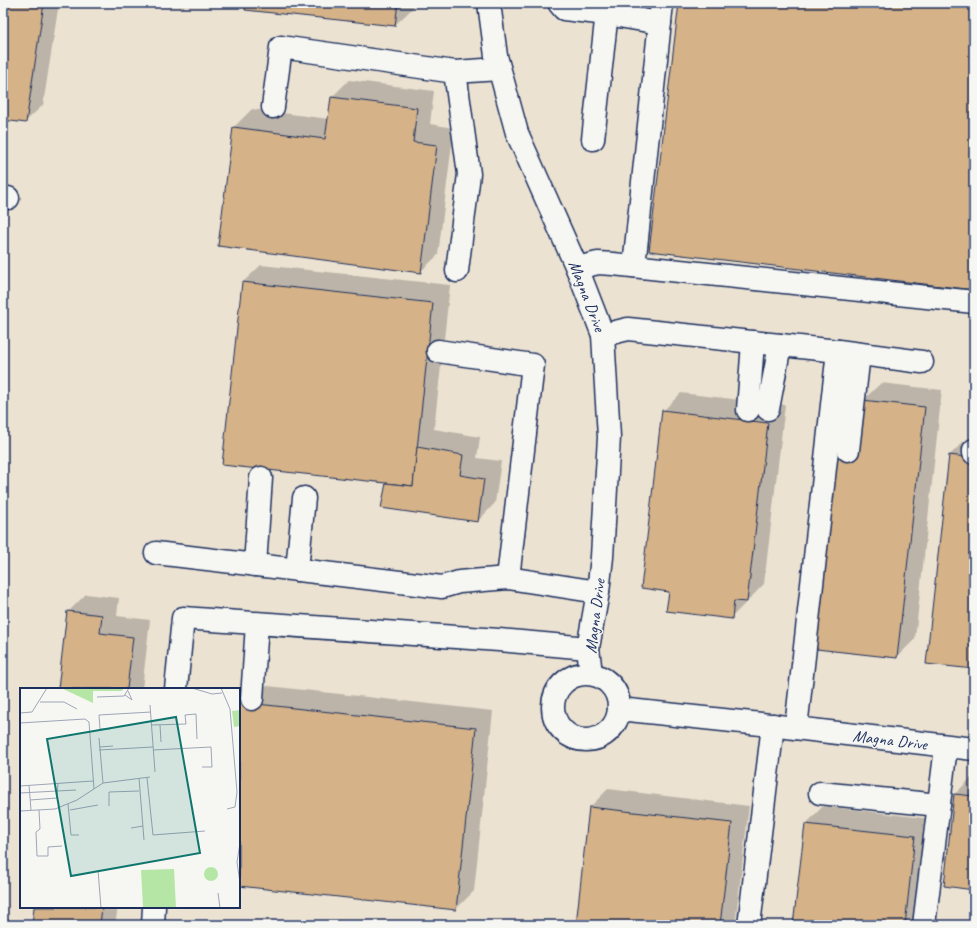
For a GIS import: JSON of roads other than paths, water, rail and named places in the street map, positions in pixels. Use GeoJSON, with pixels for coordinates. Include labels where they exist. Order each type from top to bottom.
{"type":"FeatureCollection","features":[{"type":"Feature","properties":{"kind":"street","name":"Magna Drive"},"geometry":{"type":"LineString","coordinates":[[489,3],[496,56],[517,133],[577,268],[603,335],[609,437],[602,557],[598,592],[588,648],[590,674]]}},
{"type":"Feature","properties":{"kind":"street"},"geometry":{"type":"LineString","coordinates":[[559,3],[564,10],[608,9],[661,13],[634,266]]}},
{"type":"Feature","properties":{"kind":"street"},"geometry":{"type":"LineString","coordinates":[[593,139],[608,9]]}},
{"type":"Feature","properties":{"kind":"street"},"geometry":{"type":"LineString","coordinates":[[273,107],[281,47],[455,72],[499,69]]}},
{"type":"Feature","properties":{"kind":"street"},"geometry":{"type":"LineString","coordinates":[[455,72],[469,174],[457,271]]}},
{"type":"Feature","properties":{"kind":"street"},"geometry":{"type":"LineString","coordinates":[[577,268],[598,263],[634,266],[974,302]]}},
{"type":"Feature","properties":{"kind":"street"},"geometry":{"type":"LineString","coordinates":[[603,335],[628,329],[848,352],[922,362]]}},
{"type":"Feature","properties":{"kind":"street"},"geometry":{"type":"LineString","coordinates":[[753,342],[758,410],[780,345]]}},
{"type":"Feature","properties":{"kind":"street"},"geometry":{"type":"LineString","coordinates":[[438,351],[533,365],[508,578]]}},
{"type":"Feature","properties":{"kind":"street"},"geometry":{"type":"LineString","coordinates":[[848,352],[848,450]]}},
{"type":"Feature","properties":{"kind":"street"},"geometry":{"type":"LineString","coordinates":[[796,728],[848,352]]}},
{"type":"Feature","properties":{"kind":"street"},"geometry":{"type":"LineString","coordinates":[[255,565],[261,478]]}},
{"type":"Feature","properties":{"kind":"street"},"geometry":{"type":"LineString","coordinates":[[297,570],[304,498]]}},
{"type":"Feature","properties":{"kind":"street"},"geometry":{"type":"LineString","coordinates":[[156,553],[442,587],[459,582],[508,578],[598,592]]}},
{"type":"Feature","properties":{"kind":"street"},"geometry":{"type":"LineString","coordinates":[[176,688],[183,618],[499,640],[588,648]]}},
{"type":"Feature","properties":{"kind":"street"},"geometry":{"type":"LineString","coordinates":[[252,699],[257,624]]}},
{"type":"Feature","properties":{"kind":"street","name":"Magna Drive"},"geometry":{"type":"LineString","coordinates":[[579,674],[590,674],[600,677],[608,682],[618,699],[619,708],[617,720],[611,729],[602,736],[591,740],[580,740],[569,736],[560,728],[555,719],[553,708],[555,696],[560,686],[579,674]]}},
{"type":"Feature","properties":{"kind":"street","name":"Magna Drive"},"geometry":{"type":"LineString","coordinates":[[619,708],[773,725],[946,747],[974,749]]}},
{"type":"Feature","properties":{"kind":"street"},"geometry":{"type":"LineString","coordinates":[[749,925],[773,725]]}},
{"type":"Feature","properties":{"kind":"street","name":"Magna Drive"},"geometry":{"type":"LineString","coordinates":[[924,925],[946,747]]}},
{"type":"Feature","properties":{"kind":"street"},"geometry":{"type":"LineString","coordinates":[[820,793],[939,805]]}},
{"type":"Feature","properties":{"kind":"street"},"geometry":{"type":"LineString","coordinates":[[153,925],[154,908]]}}]}
